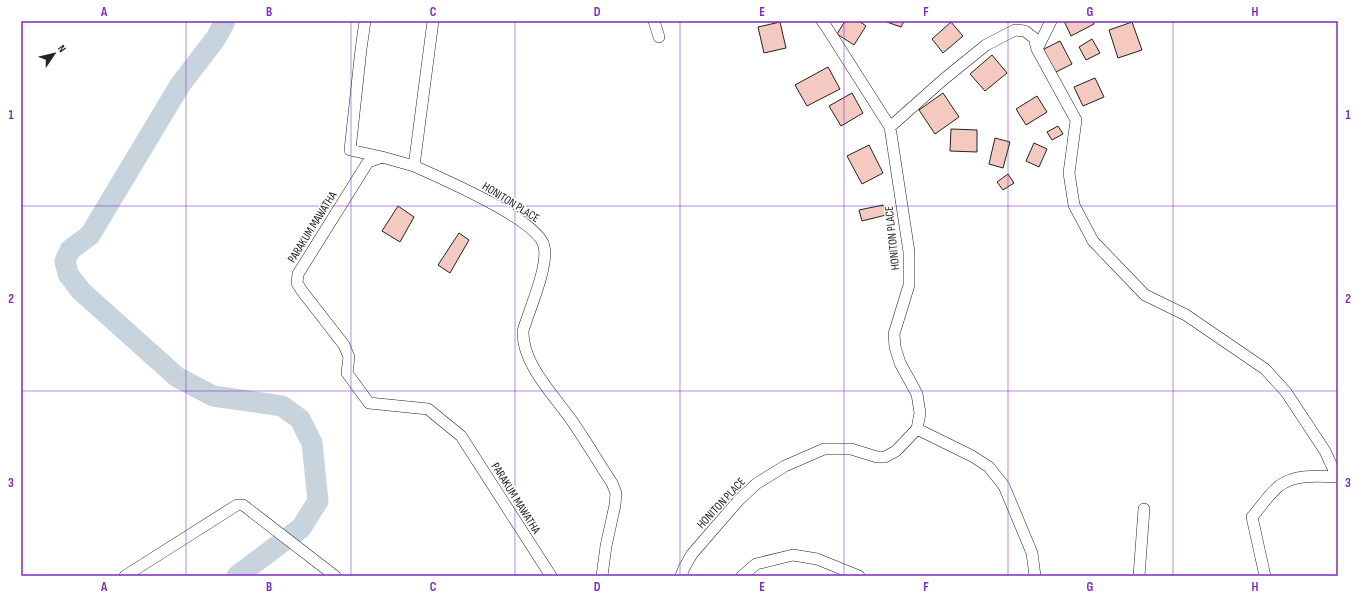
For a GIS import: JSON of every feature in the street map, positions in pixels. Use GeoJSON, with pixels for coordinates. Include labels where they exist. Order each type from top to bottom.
{"type":"FeatureCollection","features":[{"type":"Feature","properties":{"kind":"street"},"geometry":{"type":"LineString","coordinates":[[366,21],[361,49],[350,150],[414,166],[433,21]]}},
{"type":"Feature","properties":{"kind":"street"},"geometry":{"type":"LineString","coordinates":[[654,21],[659,37]]}},
{"type":"Feature","properties":{"kind":"street","name":"HONITON PLACE"},"geometry":{"type":"LineString","coordinates":[[681,576],[692,554],[738,501],[756,484],[785,466],[824,449],[851,449],[877,457],[885,457],[896,451],[917,429],[920,413],[917,394],[900,363],[895,347],[894,334],[908,285],[910,266],[890,127],[822,21]]}},
{"type":"Feature","properties":{"kind":"street"},"geometry":{"type":"LineString","coordinates":[[1037,49],[1051,21]]}},
{"type":"Feature","properties":{"kind":"street"},"geometry":{"type":"LineString","coordinates":[[890,127],[944,79],[986,45],[1015,30],[1025,31],[1034,38],[1037,49],[1076,120],[1069,172],[1074,205],[1093,241],[1145,295],[1186,315],[1265,369],[1286,392],[1325,451],[1338,479]]}},
{"type":"Feature","properties":{"kind":"street","name":"PARAKUM MAWATHA"},"geometry":{"type":"LineString","coordinates":[[382,157],[368,162],[298,274],[297,283],[344,345],[349,357],[348,372],[369,403],[428,409],[461,436],[551,576]]}},
{"type":"Feature","properties":{"kind":"street","name":"HONITON PLACE"},"geometry":{"type":"LineString","coordinates":[[414,166],[467,190],[527,225],[540,237],[544,245],[545,254],[543,271],[523,331],[522,341],[526,353],[537,373],[572,420],[612,483],[616,493],[602,576]]}},
{"type":"Feature","properties":{"kind":"street"},"geometry":{"type":"LineString","coordinates":[[917,429],[972,456],[989,467],[1004,486],[1032,553],[1035,576]]}},
{"type":"Feature","properties":{"kind":"street"},"geometry":{"type":"LineString","coordinates":[[1265,576],[1252,517],[1279,486],[1296,478],[1316,476],[1338,479]]}},
{"type":"Feature","properties":{"kind":"street"},"geometry":{"type":"LineString","coordinates":[[125,576],[238,505],[243,505],[307,556],[335,576]]}},
{"type":"Feature","properties":{"kind":"street"},"geometry":{"type":"LineString","coordinates":[[1138,576],[1144,509]]}},
{"type":"Feature","properties":{"kind":"street"},"geometry":{"type":"LineString","coordinates":[[742,576],[756,564],[793,555],[817,559],[859,576]]}},
{"type":"Feature","properties":{"kind":"building"},"geometry":{"type":"Polygon","coordinates":[[[845,21],[859,21],[866,26],[854,45],[837,34],[845,21]]]}},
{"type":"Feature","properties":{"kind":"building"},"geometry":{"type":"Polygon","coordinates":[[[884,21],[904,21],[901,27],[884,21]]]}},
{"type":"Feature","properties":{"kind":"building"},"geometry":{"type":"Polygon","coordinates":[[[1064,21],[1093,21],[1094,24],[1071,36],[1064,21]]]}},
{"type":"Feature","properties":{"kind":"building"},"geometry":{"type":"Polygon","coordinates":[[[780,22],[786,48],[764,53],[758,27],[780,22]]]}},
{"type":"Feature","properties":{"kind":"building"},"geometry":{"type":"Polygon","coordinates":[[[951,22],[963,36],[943,53],[932,39],[951,22]]]}},
{"type":"Feature","properties":{"kind":"building"},"geometry":{"type":"Polygon","coordinates":[[[1132,22],[1142,50],[1118,58],[1109,30],[1132,22]]]}},
{"type":"Feature","properties":{"kind":"building"},"geometry":{"type":"Polygon","coordinates":[[[1092,39],[1100,53],[1086,60],[1079,47],[1092,39]]]}},
{"type":"Feature","properties":{"kind":"building"},"geometry":{"type":"Polygon","coordinates":[[[1060,41],[1072,64],[1054,73],[1042,50],[1060,41]]]}},
{"type":"Feature","properties":{"kind":"building"},"geometry":{"type":"Polygon","coordinates":[[[992,55],[1007,73],[985,91],[970,74],[992,55]]]}},
{"type":"Feature","properties":{"kind":"building"},"geometry":{"type":"Polygon","coordinates":[[[828,67],[840,89],[807,106],[795,85],[828,67]]]}},
{"type":"Feature","properties":{"kind":"building"},"geometry":{"type":"Polygon","coordinates":[[[1095,78],[1104,97],[1083,106],[1074,87],[1095,78]]]}},
{"type":"Feature","properties":{"kind":"building"},"geometry":{"type":"Polygon","coordinates":[[[852,93],[863,113],[841,126],[829,106],[852,93]]]}},
{"type":"Feature","properties":{"kind":"building"},"geometry":{"type":"Polygon","coordinates":[[[943,93],[959,117],[935,134],[919,110],[943,93]]]}},
{"type":"Feature","properties":{"kind":"building"},"geometry":{"type":"Polygon","coordinates":[[[1037,96],[1047,112],[1026,125],[1016,109],[1037,96]]]}},
{"type":"Feature","properties":{"kind":"building"},"geometry":{"type":"Polygon","coordinates":[[[1058,126],[1063,134],[1052,140],[1047,132],[1058,126]]]}},
{"type":"Feature","properties":{"kind":"building"},"geometry":{"type":"Polygon","coordinates":[[[951,129],[977,130],[977,152],[950,151],[951,129]]]}},
{"type":"Feature","properties":{"kind":"building"},"geometry":{"type":"Polygon","coordinates":[[[995,138],[1010,142],[1003,168],[989,164],[995,138]]]}},
{"type":"Feature","properties":{"kind":"building"},"geometry":{"type":"Polygon","coordinates":[[[1034,143],[1047,149],[1039,167],[1026,161],[1034,143]]]}},
{"type":"Feature","properties":{"kind":"building"},"geometry":{"type":"Polygon","coordinates":[[[869,145],[883,173],[862,184],[847,156],[869,145]]]}},
{"type":"Feature","properties":{"kind":"building"},"geometry":{"type":"Polygon","coordinates":[[[1008,174],[1014,183],[1003,190],[997,182],[1008,174]]]}},
{"type":"Feature","properties":{"kind":"building"},"geometry":{"type":"Polygon","coordinates":[[[883,205],[886,215],[862,221],[859,210],[883,205]]]}},
{"type":"Feature","properties":{"kind":"building"},"geometry":{"type":"Polygon","coordinates":[[[398,206],[414,217],[400,242],[382,231],[398,206]]]}},
{"type":"Feature","properties":{"kind":"building"},"geometry":{"type":"Polygon","coordinates":[[[459,233],[469,240],[450,273],[438,265],[459,233]]]}},
{"type":"Feature","properties":{"kind":"waterway"},"geometry":{"type":"LineString","coordinates":[[225,21],[216,38],[180,85],[90,235],[70,250],[65,261],[68,274],[81,291],[177,377],[213,396],[282,406],[300,419],[312,443],[318,501],[301,528],[237,576]]}}]}
